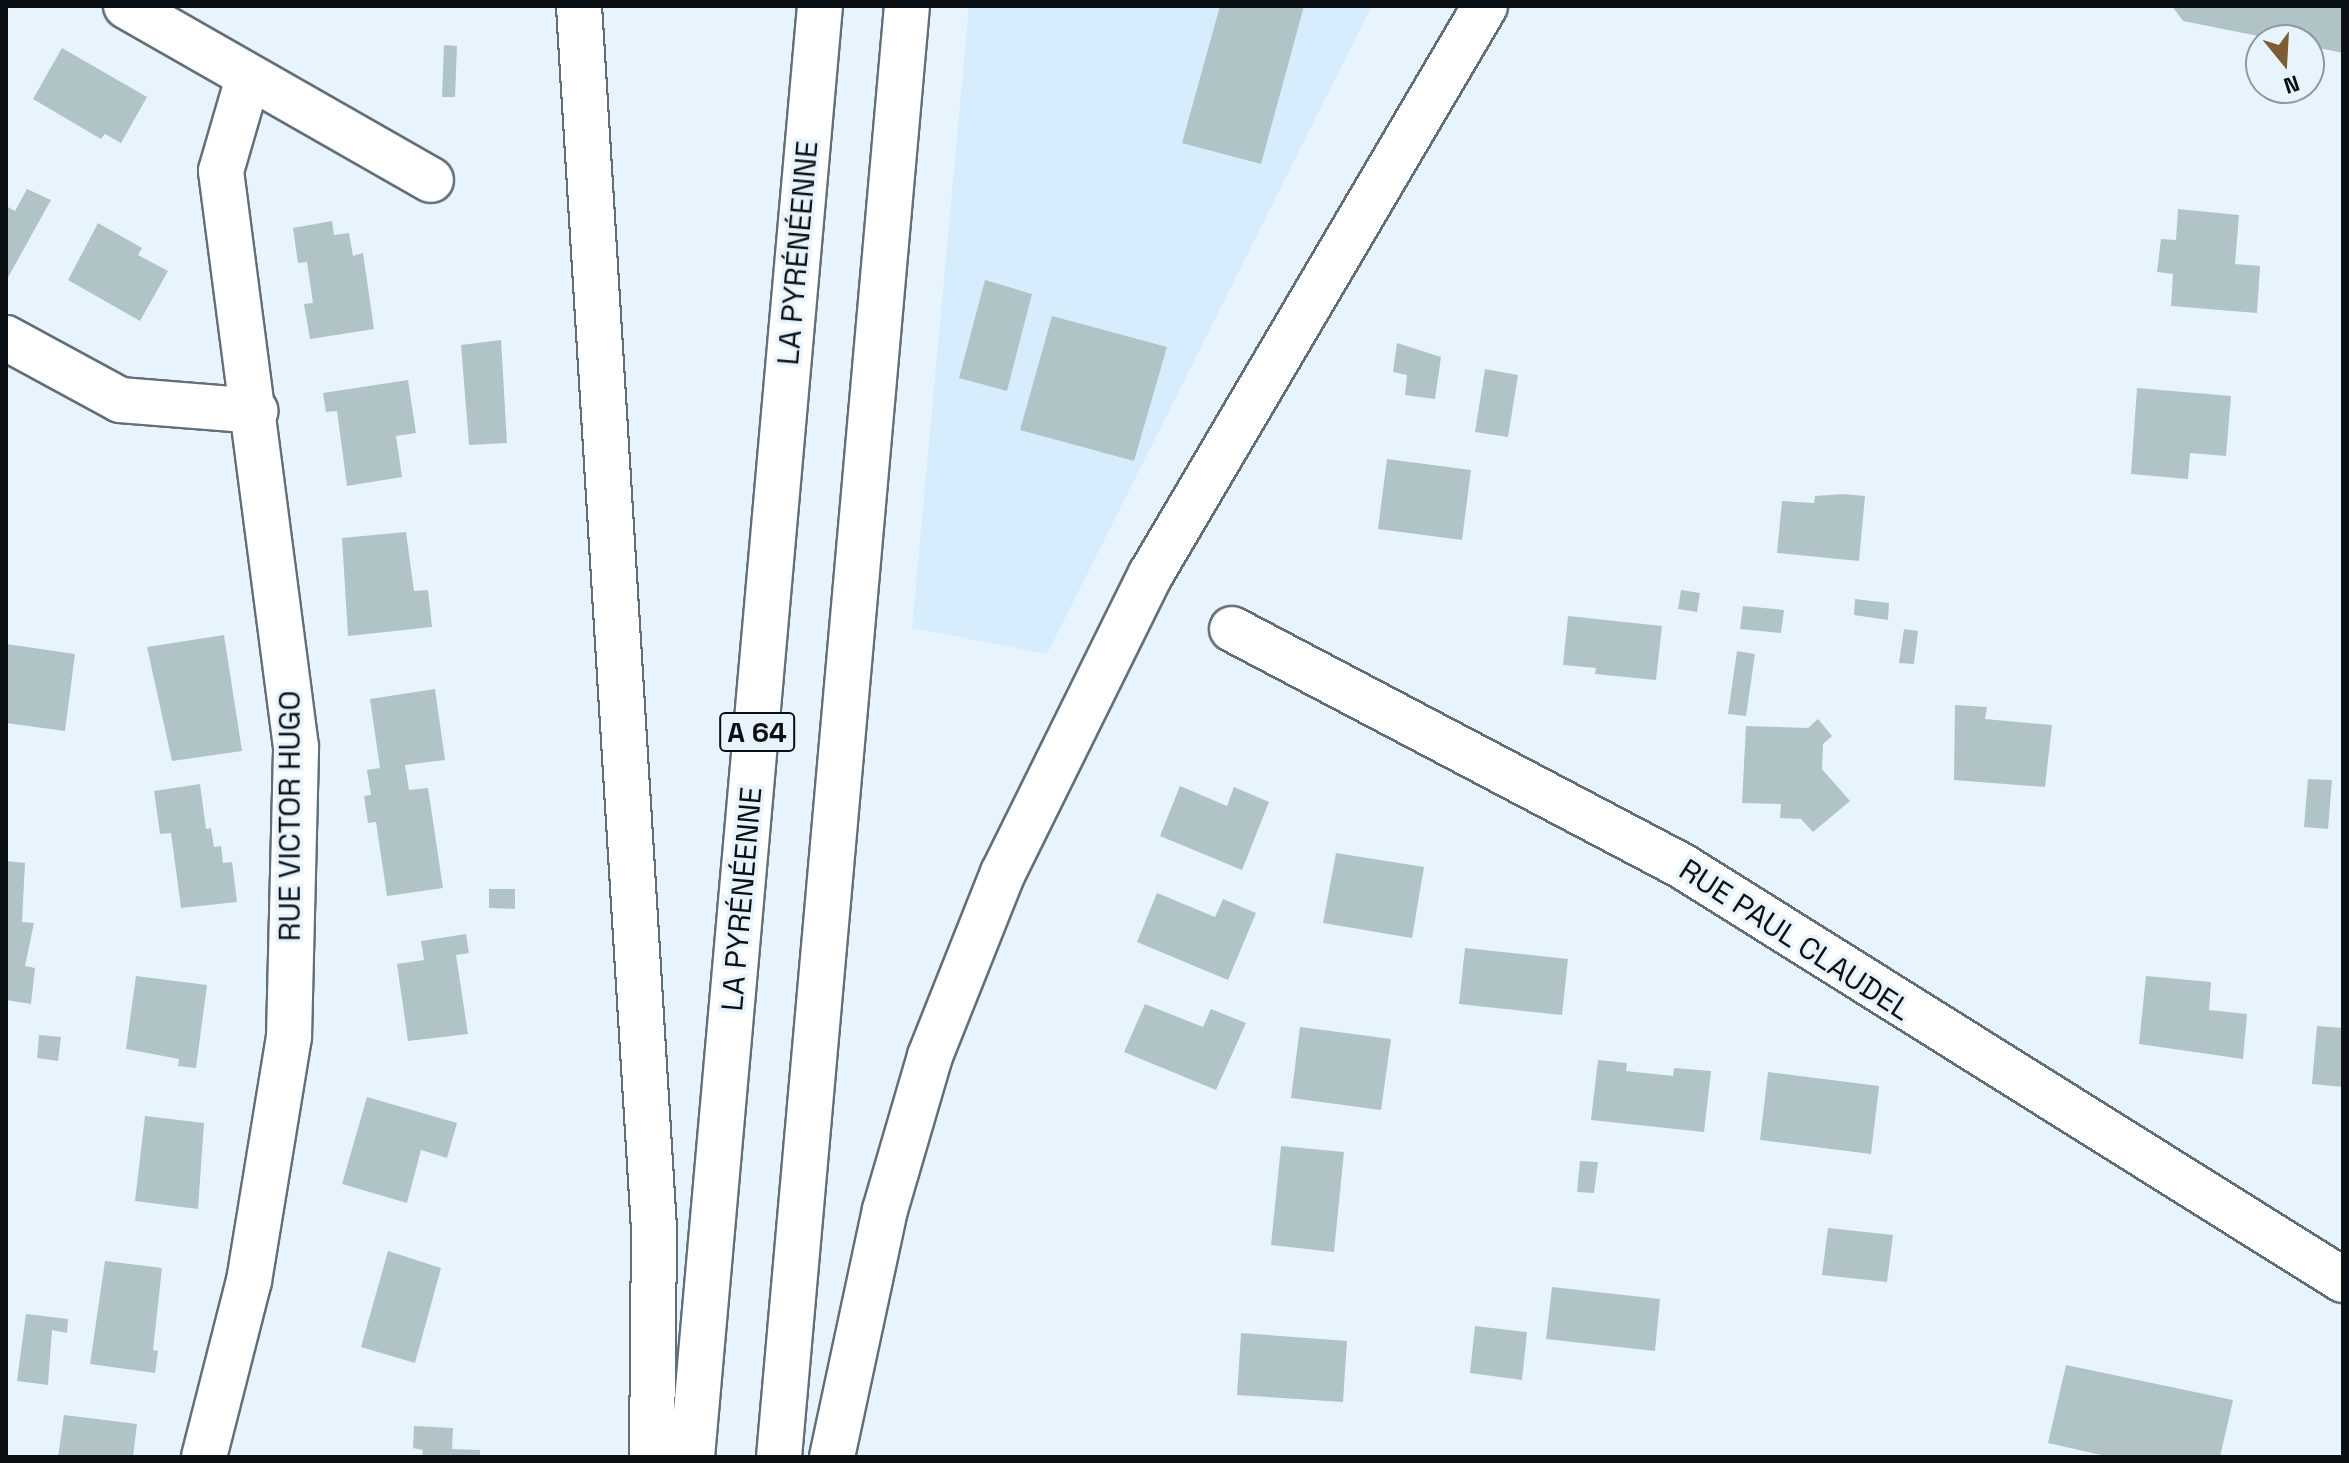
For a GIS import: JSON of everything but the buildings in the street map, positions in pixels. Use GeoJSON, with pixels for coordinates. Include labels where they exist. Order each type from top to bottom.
{"type":"FeatureCollection","features":[{"type":"Feature","properties":{"kind":"main road"},"geometry":{"type":"LineString","coordinates":[[126,6],[431,180]]}},
{"type":"Feature","properties":{"kind":"main road"},"geometry":{"type":"LineString","coordinates":[[579,6],[654,1227],[652,1457]]}},
{"type":"Feature","properties":{"kind":"main road","name":"LA PYRÉNÉENNE"},"geometry":{"type":"LineString","coordinates":[[692,1457],[820,6]]}},
{"type":"Feature","properties":{"kind":"main road"},"geometry":{"type":"LineString","coordinates":[[779,1457],[907,6]]}},
{"type":"Feature","properties":{"kind":"main road"},"geometry":{"type":"LineString","coordinates":[[832,1457],[885,1210],[930,1056],[1003,873],[1151,574],[1485,6]]}},
{"type":"Feature","properties":{"kind":"main road","name":"RUE VICTOR HUGO"},"geometry":{"type":"LineString","coordinates":[[204,1457],[249,1281],[289,1037],[296,747],[256,411],[221,171],[248,78]]}},
{"type":"Feature","properties":{"kind":"main road"},"geometry":{"type":"LineString","coordinates":[[16,357],[120,400],[256,411]]}},
{"type":"Feature","properties":{"kind":"main road","name":"RUE PAUL CLAUDEL"},"geometry":{"type":"LineString","coordinates":[[1232,629],[1682,866],[2343,1280]]}},
{"type":"Feature","properties":{"kind":"shaded area"},"geometry":{"type":"Polygon","coordinates":[[[969,6],[1372,6],[1047,654],[912,628],[969,6]]]}}]}
